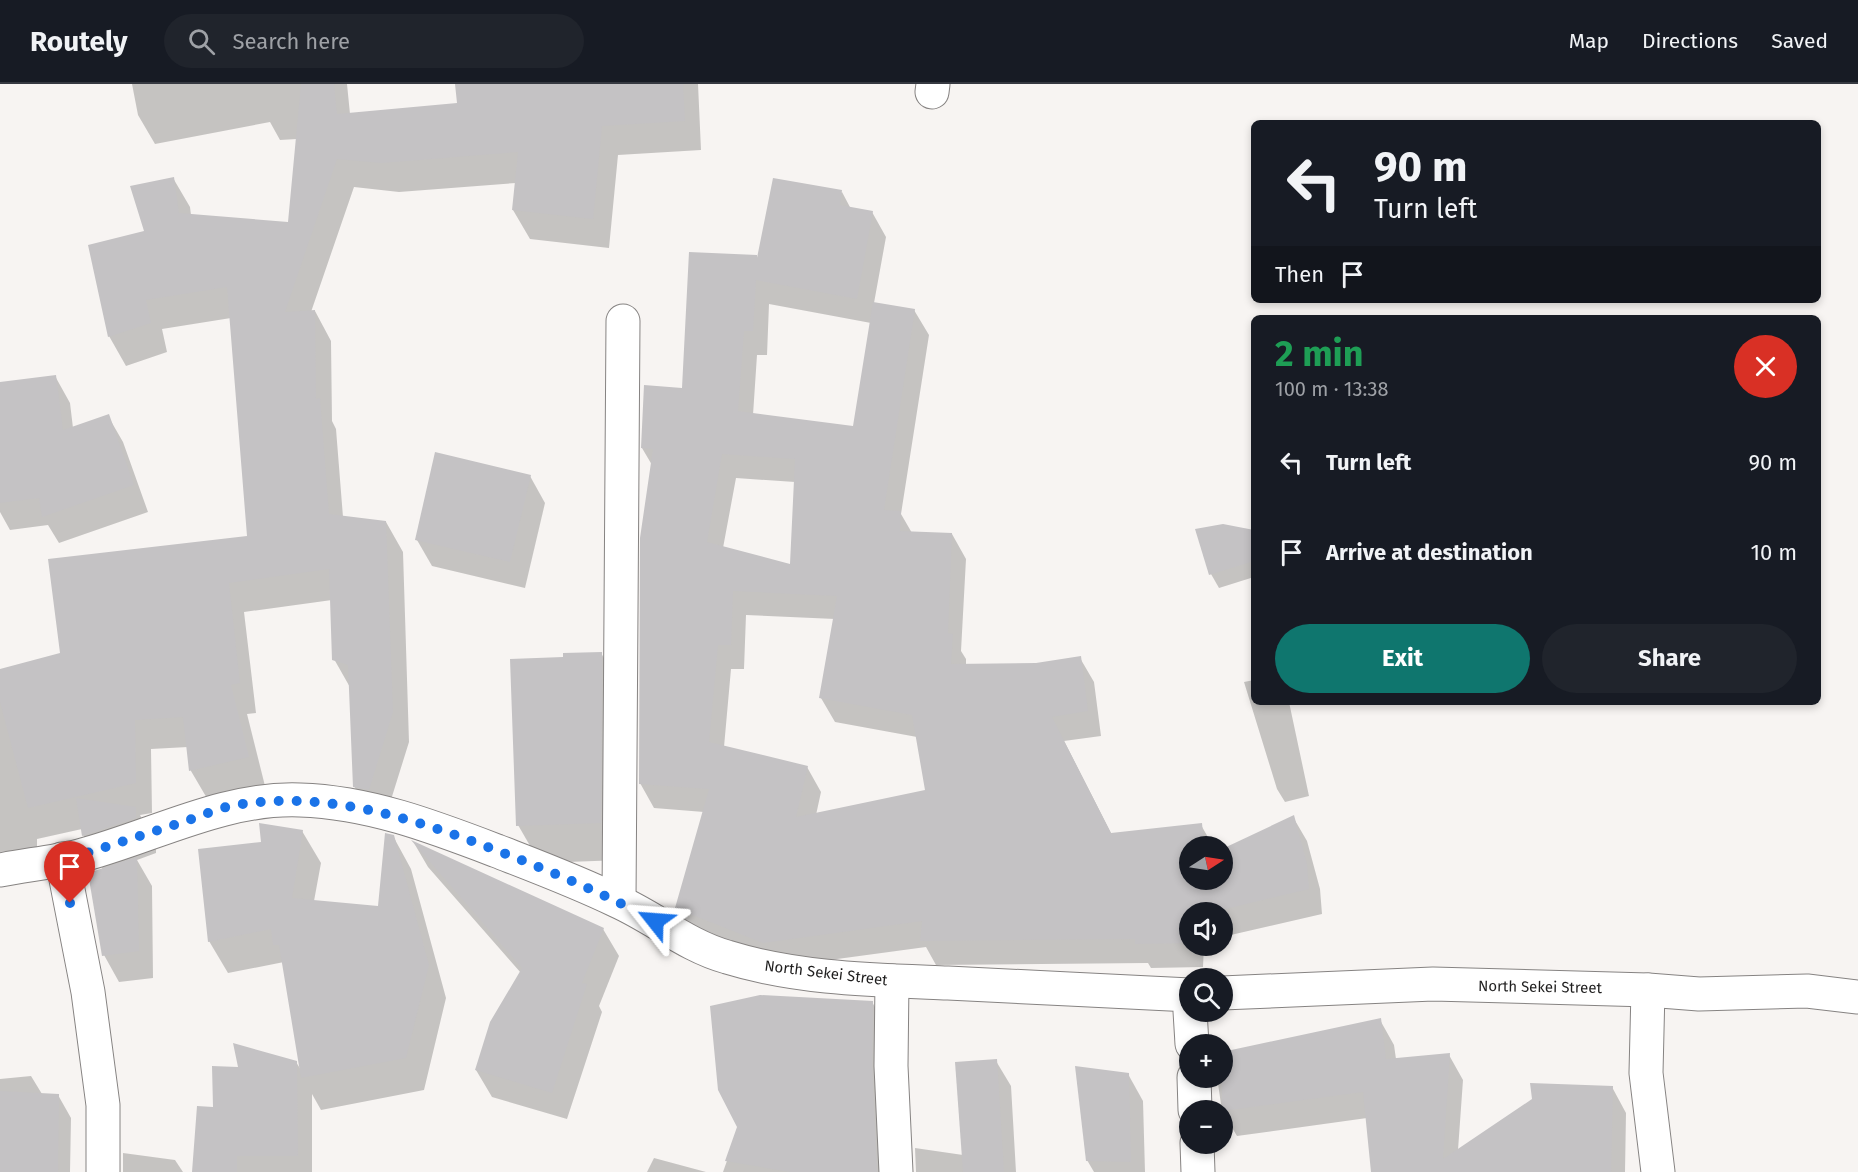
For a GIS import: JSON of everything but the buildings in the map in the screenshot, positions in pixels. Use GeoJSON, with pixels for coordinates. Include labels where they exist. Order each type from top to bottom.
{"type":"FeatureCollection","features":[{"type":"Feature","properties":{"kind":"street"},"geometry":{"type":"LineString","coordinates":[[619,901],[623,321]]}},
{"type":"Feature","properties":{"kind":"street","name":"North Sekei Street"},"geometry":{"type":"LineString","coordinates":[[0,870],[78,856],[240,804],[299,800],[334,803],[390,814],[433,826],[619,901],[685,940],[725,957],[779,970],[892,981],[1179,994]]}},
{"type":"Feature","properties":{"kind":"street"},"geometry":{"type":"LineString","coordinates":[[62,859],[88,992],[103,1105],[103,1172]]}},
{"type":"Feature","properties":{"kind":"street"},"geometry":{"type":"LineString","coordinates":[[892,981],[891,1066],[896,1172]]}},
{"type":"Feature","properties":{"kind":"street","name":"North Sekei Street"},"geometry":{"type":"LineString","coordinates":[[1233,993],[1433,984],[1648,990],[1699,994],[1807,991],[1858,997]]}},
{"type":"Feature","properties":{"kind":"street"},"geometry":{"type":"LineString","coordinates":[[1648,990],[1646,1073],[1658,1172]]}},
{"type":"Feature","properties":{"kind":"street"},"geometry":{"type":"LineString","coordinates":[[1197,1154],[1198,1172]]}},
{"type":"Feature","properties":{"kind":"route"},"geometry":{"type":"LineString","coordinates":[[70,903],[62,859],[78,856],[240,804],[299,800],[334,803],[390,814],[433,826],[619,901],[655,921]]}}]}
